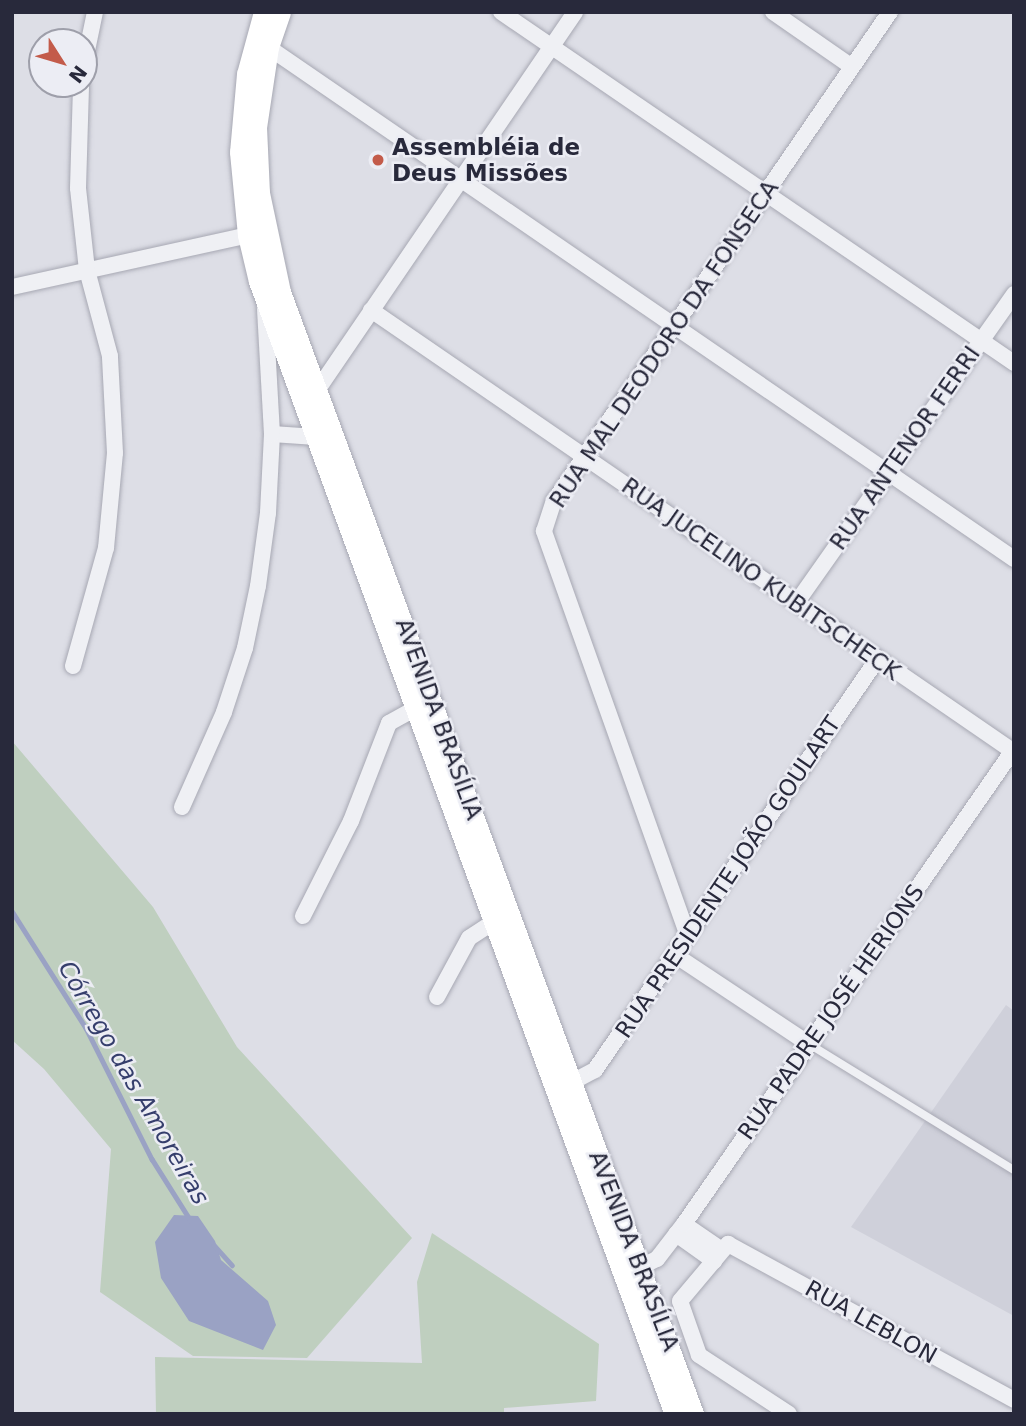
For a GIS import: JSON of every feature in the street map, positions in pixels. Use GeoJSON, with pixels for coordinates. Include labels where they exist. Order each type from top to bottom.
{"type":"FeatureCollection","features":[{"type":"Feature","properties":{"kind":"main road","name":"AVENIDA BRASÍLIA"},"geometry":{"type":"LineString","coordinates":[[264,12],[251,51],[240,121],[248,235],[264,295],[492,923],[564,1087]]}},
{"type":"Feature","properties":{"kind":"main road","name":"AVENIDA BRASÍLIA"},"geometry":{"type":"LineString","coordinates":[[280,12],[268,47],[256,127],[259,193],[281,292],[564,1087],[632,1271],[694,1414]]}},
{"type":"Feature","properties":{"kind":"main road","name":"AVENIDA BRASÍLIA"},"geometry":{"type":"LineString","coordinates":[[632,1271],[675,1414]]}},
{"type":"Feature","properties":{"kind":"street"},"geometry":{"type":"LineString","coordinates":[[501,12],[1014,363]]}},
{"type":"Feature","properties":{"kind":"street"},"geometry":{"type":"LineString","coordinates":[[317,392],[575,12]]}},
{"type":"Feature","properties":{"kind":"street"},"geometry":{"type":"LineString","coordinates":[[773,12],[852,67]]}},
{"type":"Feature","properties":{"kind":"street","name":"RUA MAL DEODORO DA FONSECA"},"geometry":{"type":"LineString","coordinates":[[688,936],[544,531],[554,501],[890,12]]}},
{"type":"Feature","properties":{"kind":"street"},"geometry":{"type":"LineString","coordinates":[[268,47],[1014,559]]}},
{"type":"Feature","properties":{"kind":"street"},"geometry":{"type":"LineString","coordinates":[[73,666],[106,548],[115,453],[110,356],[87,270],[78,188],[81,98]]}},
{"type":"Feature","properties":{"kind":"street"},"geometry":{"type":"LineString","coordinates":[[12,287],[248,235]]}},
{"type":"Feature","properties":{"kind":"street","name":"RUA ANTENOR FERRI"},"geometry":{"type":"LineString","coordinates":[[797,602],[1014,294]]}},
{"type":"Feature","properties":{"kind":"street"},"geometry":{"type":"LineString","coordinates":[[182,807],[224,712],[245,648],[268,513],[272,434],[264,295]]}},
{"type":"Feature","properties":{"kind":"street","name":"RUA JUCELINO KUBITSCHECK"},"geometry":{"type":"LineString","coordinates":[[371,310],[1013,751]]}},
{"type":"Feature","properties":{"kind":"street"},"geometry":{"type":"LineString","coordinates":[[272,434],[316,437]]}},
{"type":"Feature","properties":{"kind":"street","name":"RUA PRESIDENTE JOÃO GOULART"},"geometry":{"type":"LineString","coordinates":[[564,1087],[595,1070],[877,659]]}},
{"type":"Feature","properties":{"kind":"street"},"geometry":{"type":"LineString","coordinates":[[303,916],[341,844],[389,723],[416,708]]}},
{"type":"Feature","properties":{"kind":"street","name":"RUA PADRE JOSÉ HERIONS"},"geometry":{"type":"LineString","coordinates":[[632,1271],[657,1259],[680,1229],[1013,751]]}},
{"type":"Feature","properties":{"kind":"street"},"geometry":{"type":"LineString","coordinates":[[437,997],[469,938],[492,923]]}},
{"type":"Feature","properties":{"kind":"street"},"geometry":{"type":"LineString","coordinates":[[675,955],[809,1044]]}},
{"type":"Feature","properties":{"kind":"street","name":"RUA LEBLON"},"geometry":{"type":"LineString","coordinates":[[680,1229],[1014,1400]]}},
{"type":"Feature","properties":{"kind":"street"},"geometry":{"type":"LineString","coordinates":[[721,1252],[680,1301],[699,1355],[789,1414]]}},
{"type":"Feature","properties":{"kind":"lane"},"geometry":{"type":"LineString","coordinates":[[809,1044],[1014,1170]]}},
{"type":"Feature","properties":{"kind":"shaded area"},"geometry":{"type":"Polygon","coordinates":[[[1006,1005],[1014,1011],[1014,1316],[851,1227],[1006,1005]]]}},
{"type":"Feature","properties":{"kind":"green space"},"geometry":{"type":"Polygon","coordinates":[[[12,741],[153,907],[237,1047],[412,1238],[307,1358],[193,1356],[100,1292],[111,1149],[44,1069],[12,1040],[12,741]]]}},
{"type":"Feature","properties":{"kind":"green space"},"geometry":{"type":"Polygon","coordinates":[[[432,1233],[599,1344],[596,1401],[504,1408],[504,1414],[156,1414],[155,1357],[422,1363],[417,1282],[432,1233]]]}},
{"type":"Feature","properties":{"kind":"water"},"geometry":{"type":"Polygon","coordinates":[[[174,1215],[198,1216],[215,1241],[221,1260],[268,1301],[276,1325],[263,1350],[189,1321],[161,1278],[155,1242],[174,1215]]]}},
{"type":"Feature","properties":{"kind":"waterway","name":"Córrego das Amoreiras"},"geometry":{"type":"LineString","coordinates":[[12,911],[86,1028],[152,1159],[191,1221]]}},
{"type":"Feature","properties":{"kind":"waterway","name":"Córrego das Amoreiras"},"geometry":{"type":"LineString","coordinates":[[214,1245],[232,1265]]}},
{"type":"Feature","properties":{"kind":"place","name":"Assembléia de Deus Missões"},"geometry":{"type":"Point","coordinates":[378,160]}}]}
